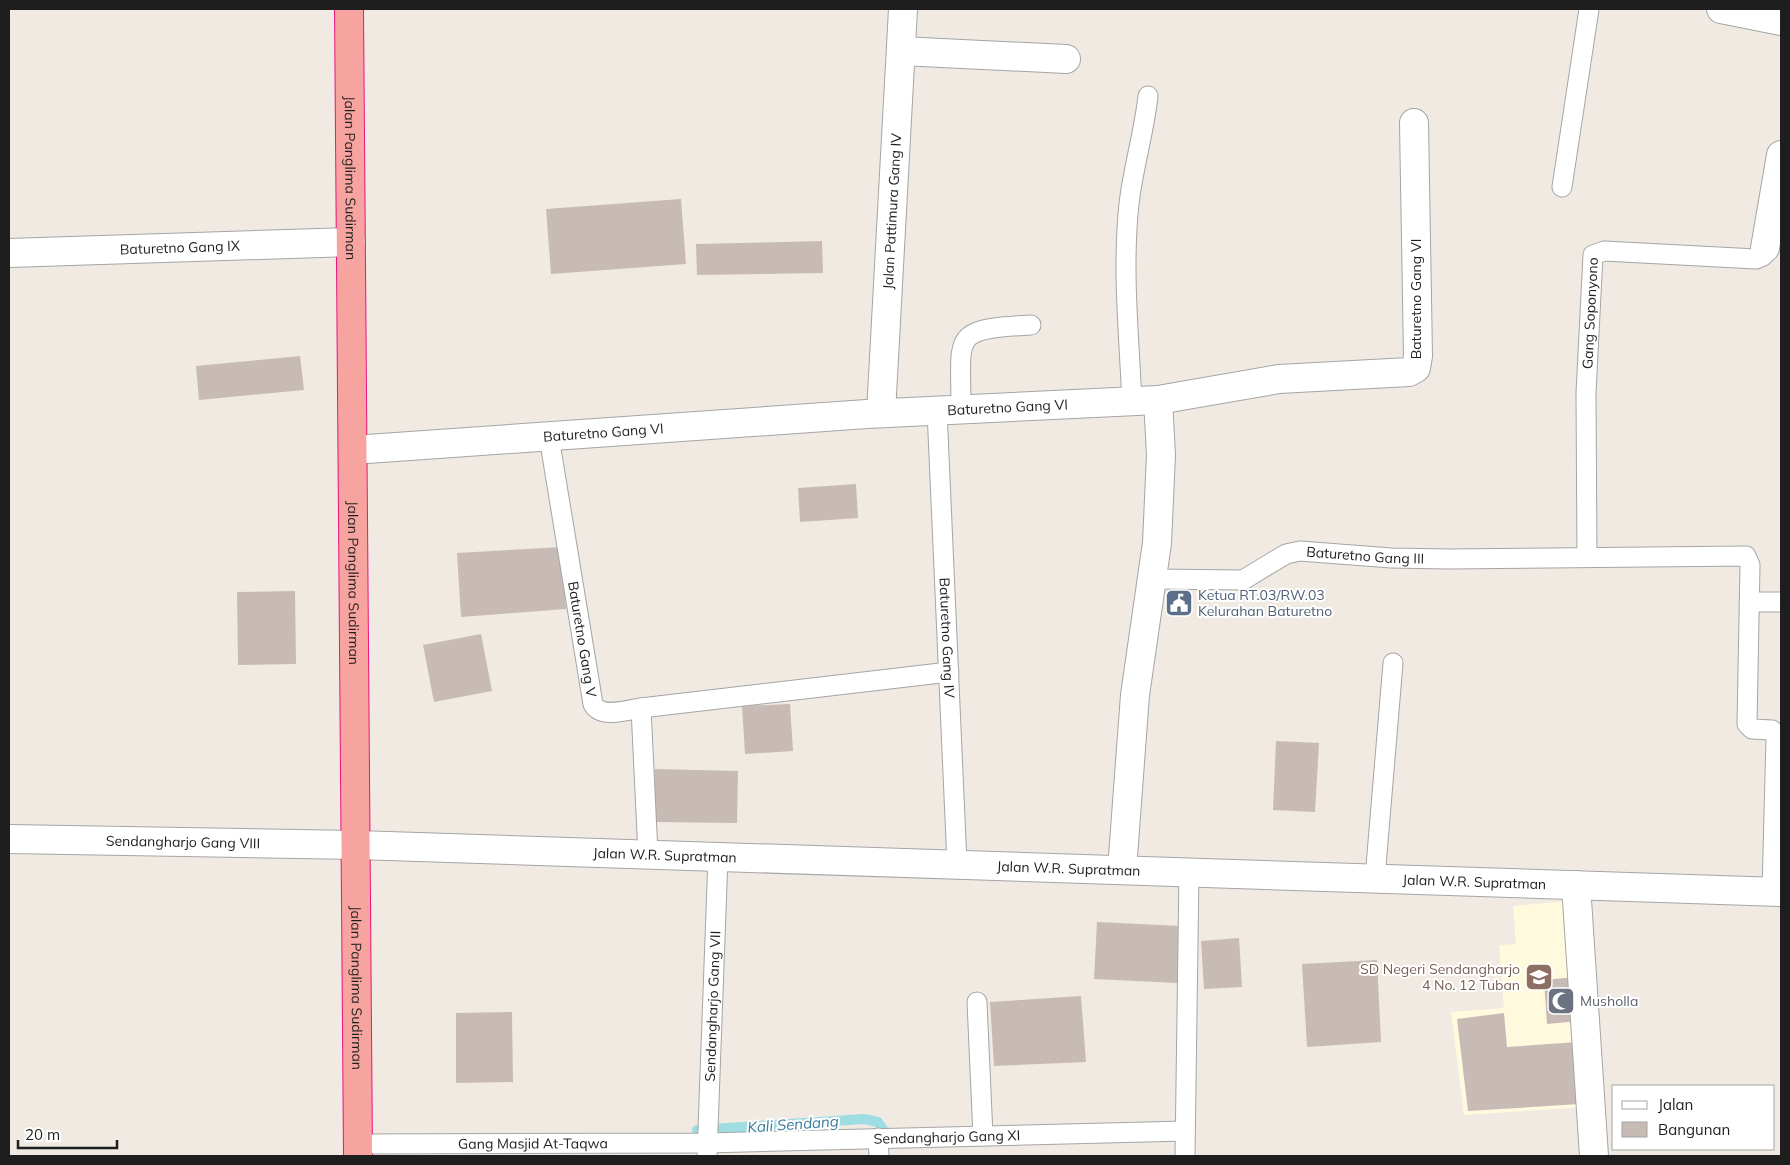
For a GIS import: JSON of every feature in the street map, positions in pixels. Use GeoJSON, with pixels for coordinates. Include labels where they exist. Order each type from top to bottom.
{"type":"FeatureCollection","features":[{"type":"Feature","properties":{"kind":"highway","name":"Jalan Panglima Sudirman"},"geometry":{"type":"LineString","coordinates":[[349,9],[358,1150]]}},
{"type":"Feature","properties":{"kind":"street","name":"Jalan Pattimura Gang IV"},"geometry":{"type":"LineString","coordinates":[[881,413],[903,9]]}},
{"type":"Feature","properties":{"kind":"street"},"geometry":{"type":"LineString","coordinates":[[1721,9],[1781,21]]}},
{"type":"Feature","properties":{"kind":"street"},"geometry":{"type":"LineString","coordinates":[[901,51],[1066,59]]}},
{"type":"Feature","properties":{"kind":"street","name":"Baturetno Gang VI"},"geometry":{"type":"LineString","coordinates":[[353,450],[881,413],[1145,401],[1268,380],[1404,373],[1416,368],[1418,356],[1414,123]]}},
{"type":"Feature","properties":{"kind":"street","name":"Gang Soponyono"},"geometry":{"type":"LineString","coordinates":[[1766,248],[1781,155]]}},
{"type":"Feature","properties":{"kind":"street","name":"Baturetno Gang IX"},"geometry":{"type":"LineString","coordinates":[[9,253],[351,242]]}},
{"type":"Feature","properties":{"kind":"street"},"geometry":{"type":"LineString","coordinates":[[1122,870],[1135,695],[1153,579],[1160,481],[1161,428],[1145,401]]}},
{"type":"Feature","properties":{"kind":"street","name":"Sendangharjo Gang VIII"},"geometry":{"type":"LineString","coordinates":[[9,839],[357,845]]}},
{"type":"Feature","properties":{"kind":"street","name":"Jalan W.R. Supratman"},"geometry":{"type":"LineString","coordinates":[[357,845],[1777,891]]}},
{"type":"Feature","properties":{"kind":"street"},"geometry":{"type":"LineString","coordinates":[[1576,885],[1594,1156]]}},
{"type":"Feature","properties":{"kind":"lane"},"geometry":{"type":"LineString","coordinates":[[1562,188],[1590,9]]}},
{"type":"Feature","properties":{"kind":"lane"},"geometry":{"type":"LineString","coordinates":[[1145,401],[1126,239],[1131,190],[1145,126],[1148,96]]}},
{"type":"Feature","properties":{"kind":"lane","name":"Gang Soponyono"},"geometry":{"type":"LineString","coordinates":[[1587,558],[1586,393],[1593,255],[1604,252],[1756,260],[1763,256],[1766,248]]}},
{"type":"Feature","properties":{"kind":"lane","name":"Baturetno Gang IV"},"geometry":{"type":"LineString","coordinates":[[957,864],[948,672],[949,409],[965,339],[972,332],[991,327],[1031,325]]}},
{"type":"Feature","properties":{"kind":"lane","name":"Baturetno Gang V"},"geometry":{"type":"LineString","coordinates":[[549,437],[592,704],[598,710],[607,712],[641,708]]}},
{"type":"Feature","properties":{"kind":"lane","name":"Baturetno Gang III"},"geometry":{"type":"LineString","coordinates":[[1153,579],[1243,580],[1286,554],[1300,551],[1391,558],[1587,558],[1744,555],[1749,561],[1749,602]]}},
{"type":"Feature","properties":{"kind":"lane"},"geometry":{"type":"LineString","coordinates":[[1777,891],[1776,737],[1772,730],[1752,729],[1746,724],[1749,602],[1781,602]]}},
{"type":"Feature","properties":{"kind":"lane"},"geometry":{"type":"LineString","coordinates":[[1375,878],[1393,663]]}},
{"type":"Feature","properties":{"kind":"lane"},"geometry":{"type":"LineString","coordinates":[[648,854],[641,708],[948,672]]}},
{"type":"Feature","properties":{"kind":"lane","name":"Sendangharjo Gang VII"},"geometry":{"type":"LineString","coordinates":[[707,1138],[718,857]]}},
{"type":"Feature","properties":{"kind":"lane"},"geometry":{"type":"LineString","coordinates":[[1185,1156],[1189,872]]}},
{"type":"Feature","properties":{"kind":"lane"},"geometry":{"type":"LineString","coordinates":[[977,1002],[982,1136]]}},
{"type":"Feature","properties":{"kind":"lane","name":"Sendangharjo Gang XI"},"geometry":{"type":"LineString","coordinates":[[707,1138],[879,1147],[982,1136],[1185,1131]]}},
{"type":"Feature","properties":{"kind":"lane","name":"Gang Masjid At-Taqwa"},"geometry":{"type":"LineString","coordinates":[[358,1150],[707,1138]]}},
{"type":"Feature","properties":{"kind":"shaded area","name":"SD Negeri Sendangharjo 4 No. 12 Tuban"},"geometry":{"type":"Polygon","coordinates":[[[1570,901],[1587,1107],[1464,1115],[1451,1012],[1504,1008],[1499,945],[1516,944],[1513,906],[1570,901]]]}},
{"type":"Feature","properties":{"kind":"building"},"geometry":{"type":"Polygon","coordinates":[[[681,199],[686,264],[551,274],[546,209],[681,199]]]}},
{"type":"Feature","properties":{"kind":"building"},"geometry":{"type":"Polygon","coordinates":[[[822,241],[823,273],[697,275],[696,244],[822,241]]]}},
{"type":"Feature","properties":{"kind":"building"},"geometry":{"type":"Polygon","coordinates":[[[300,356],[304,390],[199,400],[196,366],[300,356]]]}},
{"type":"Feature","properties":{"kind":"building"},"geometry":{"type":"Polygon","coordinates":[[[856,484],[858,518],[800,522],[798,488],[856,484]]]}},
{"type":"Feature","properties":{"kind":"building"},"geometry":{"type":"Polygon","coordinates":[[[562,547],[566,609],[461,617],[457,553],[562,547]]]}},
{"type":"Feature","properties":{"kind":"building"},"geometry":{"type":"Polygon","coordinates":[[[295,591],[296,664],[238,665],[237,592],[295,591]]]}},
{"type":"Feature","properties":{"kind":"building"},"geometry":{"type":"Polygon","coordinates":[[[481,634],[492,691],[434,702],[423,645],[481,634]]]}},
{"type":"Feature","properties":{"kind":"building"},"geometry":{"type":"Polygon","coordinates":[[[790,704],[793,751],[745,754],[742,706],[790,704]]]}},
{"type":"Feature","properties":{"kind":"building"},"geometry":{"type":"Polygon","coordinates":[[[1276,741],[1319,743],[1315,812],[1273,810],[1276,741]]]}},
{"type":"Feature","properties":{"kind":"building"},"geometry":{"type":"Polygon","coordinates":[[[655,769],[738,771],[737,823],[654,822],[655,769]]]}},
{"type":"Feature","properties":{"kind":"building"},"geometry":{"type":"Polygon","coordinates":[[[1097,922],[1180,926],[1177,983],[1094,979],[1097,922]]]}},
{"type":"Feature","properties":{"kind":"building"},"geometry":{"type":"Polygon","coordinates":[[[1239,938],[1242,987],[1204,989],[1201,941],[1239,938]]]}},
{"type":"Feature","properties":{"kind":"building"},"geometry":{"type":"Polygon","coordinates":[[[1377,960],[1381,1042],[1307,1047],[1302,964],[1377,960]]]}},
{"type":"Feature","properties":{"kind":"building","name":"Musholla"},"geometry":{"type":"Polygon","coordinates":[[[1576,977],[1579,1021],[1547,1024],[1544,980],[1576,977]]]}},
{"type":"Feature","properties":{"kind":"building"},"geometry":{"type":"Polygon","coordinates":[[[1081,996],[1086,1062],[994,1066],[990,1002],[1081,996]]]}},
{"type":"Feature","properties":{"kind":"building"},"geometry":{"type":"Polygon","coordinates":[[[512,1012],[513,1082],[456,1083],[456,1013],[512,1012]]]}},
{"type":"Feature","properties":{"kind":"building"},"geometry":{"type":"Polygon","coordinates":[[[1504,1013],[1507,1047],[1577,1042],[1580,1104],[1468,1111],[1457,1019],[1504,1013]]]}},
{"type":"Feature","properties":{"kind":"waterway","name":"Kali Sendang"},"geometry":{"type":"LineString","coordinates":[[697,1130],[864,1119],[878,1122],[884,1131]]}},
{"type":"Feature","properties":{"kind":"place","name":"Ketua RT.03/RW.03 Kelurahan Baturetno"},"geometry":{"type":"Point","coordinates":[1179,603]}},
{"type":"Feature","properties":{"kind":"place","name":"SD Negeri Sendangharjo 4 No. 12 Tuban"},"geometry":{"type":"Point","coordinates":[1539,977]}},
{"type":"Feature","properties":{"kind":"place","name":"Musholla"},"geometry":{"type":"Point","coordinates":[1561,1001]}}]}
